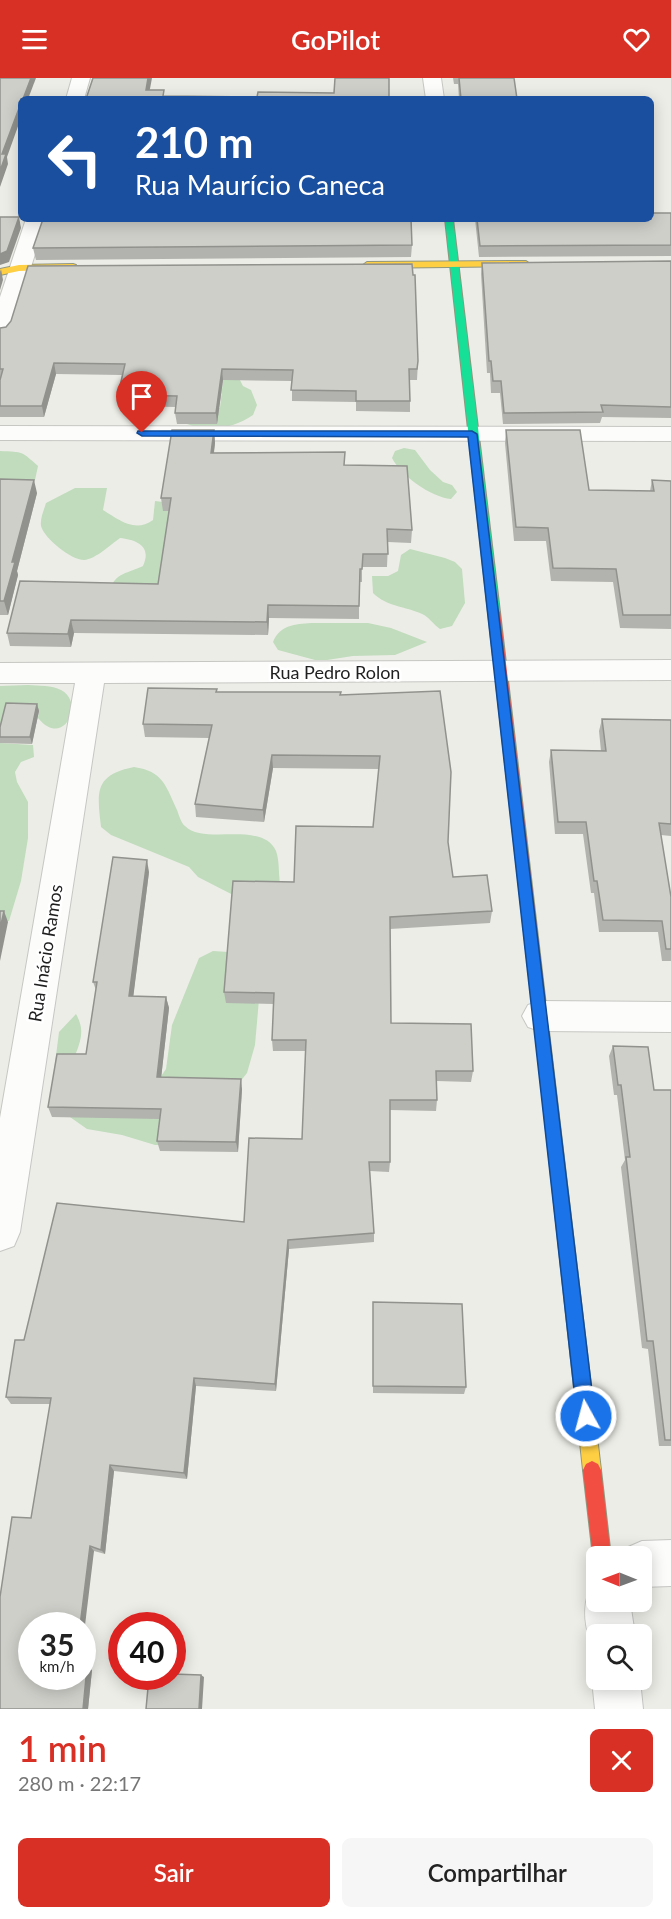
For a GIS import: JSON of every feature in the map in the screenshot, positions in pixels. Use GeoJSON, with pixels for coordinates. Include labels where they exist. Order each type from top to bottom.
{"type":"FeatureCollection","features":[{"type":"Feature","properties":{"kind":"street"},"geometry":{"type":"LineString","coordinates":[[76,96],[81,78]]}},
{"type":"Feature","properties":{"kind":"street"},"geometry":{"type":"LineString","coordinates":[[432,78],[435,96]]}},
{"type":"Feature","properties":{"kind":"street"},"geometry":{"type":"LineString","coordinates":[[0,331],[9,270],[34,222]]}},
{"type":"Feature","properties":{"kind":"street"},"geometry":{"type":"LineString","coordinates":[[448,222],[601,1546]]}},
{"type":"Feature","properties":{"kind":"street"},"geometry":{"type":"LineString","coordinates":[[348,265],[545,264]]}},
{"type":"Feature","properties":{"kind":"street"},"geometry":{"type":"LineString","coordinates":[[9,270],[89,267]]}},
{"type":"Feature","properties":{"kind":"street"},"geometry":{"type":"LineString","coordinates":[[0,433],[671,434]]}},
{"type":"Feature","properties":{"kind":"street","name":"Rua Pedro Rolon"},"geometry":{"type":"LineString","coordinates":[[0,673],[671,670]]}},
{"type":"Feature","properties":{"kind":"street","name":"Rua Inácio Ramos"},"geometry":{"type":"LineString","coordinates":[[0,1232],[91,674]]}},
{"type":"Feature","properties":{"kind":"street"},"geometry":{"type":"LineString","coordinates":[[540,1016],[671,1017]]}},
{"type":"Feature","properties":{"kind":"street"},"geometry":{"type":"LineString","coordinates":[[652,1564],[671,1563]]}},
{"type":"Feature","properties":{"kind":"street"},"geometry":{"type":"LineString","coordinates":[[617,1690],[619,1709]]}},
{"type":"Feature","properties":{"kind":"green space"},"geometry":{"type":"Polygon","coordinates":[[[223,380],[240,380],[243,386],[251,390],[257,405],[253,415],[221,428],[195,427],[187,424],[193,409],[220,408],[223,380]]]}},
{"type":"Feature","properties":{"kind":"green space"},"geometry":{"type":"Polygon","coordinates":[[[404,448],[415,450],[430,470],[443,482],[452,485],[457,492],[451,499],[426,490],[402,472],[392,458],[395,451],[404,448]]]}},
{"type":"Feature","properties":{"kind":"green space"},"geometry":{"type":"Polygon","coordinates":[[[0,451],[18,452],[28,457],[38,466],[35,480],[24,485],[0,489],[0,451]]]}},
{"type":"Feature","properties":{"kind":"green space"},"geometry":{"type":"Polygon","coordinates":[[[75,488],[107,488],[103,510],[133,525],[146,524],[153,520],[155,501],[179,504],[159,596],[111,589],[115,580],[123,574],[143,566],[146,553],[137,542],[120,538],[98,554],[84,560],[65,552],[43,531],[41,523],[46,503],[75,488]]]}},
{"type":"Feature","properties":{"kind":"green space"},"geometry":{"type":"Polygon","coordinates":[[[410,549],[445,558],[455,562],[462,569],[465,603],[452,626],[440,629],[425,615],[390,604],[373,593],[372,576],[388,576],[398,571],[401,555],[410,549]]]}},
{"type":"Feature","properties":{"kind":"green space"},"geometry":{"type":"Polygon","coordinates":[[[368,623],[391,628],[427,642],[395,655],[353,656],[327,660],[315,660],[278,650],[273,642],[280,632],[294,625],[368,623]]]}},
{"type":"Feature","properties":{"kind":"green space"},"geometry":{"type":"Polygon","coordinates":[[[0,686],[54,687],[68,696],[71,713],[68,720],[56,729],[47,726],[38,718],[39,710],[0,743],[0,686]]]}},
{"type":"Feature","properties":{"kind":"green space"},"geometry":{"type":"Polygon","coordinates":[[[0,743],[33,745],[34,757],[21,762],[15,772],[17,782],[28,802],[28,838],[21,881],[9,921],[0,921],[0,743]]]}},
{"type":"Feature","properties":{"kind":"green space"},"geometry":{"type":"Polygon","coordinates":[[[134,767],[151,772],[162,781],[182,823],[194,832],[246,835],[259,837],[269,842],[276,851],[281,888],[235,896],[198,877],[189,867],[111,835],[101,827],[99,795],[101,787],[111,775],[134,767]]]}},
{"type":"Feature","properties":{"kind":"green space"},"geometry":{"type":"Polygon","coordinates":[[[213,951],[229,952],[260,988],[255,1045],[247,1073],[216,1112],[172,1145],[155,1145],[122,1135],[87,1129],[60,1110],[53,1079],[59,1032],[76,1014],[81,1033],[76,1053],[82,1067],[157,1082],[166,1069],[172,1025],[199,958],[213,951]]]}},
{"type":"Feature","properties":{"kind":"building"},"geometry":{"type":"Polygon","coordinates":[[[0,78],[31,78],[24,96],[18,96],[18,111],[2,154],[6,154],[0,171],[0,78]]]}},
{"type":"Feature","properties":{"kind":"building"},"geometry":{"type":"Polygon","coordinates":[[[93,78],[148,78],[146,90],[164,90],[163,96],[87,96],[93,78]]]}},
{"type":"Feature","properties":{"kind":"building"},"geometry":{"type":"Polygon","coordinates":[[[335,78],[389,78],[389,96],[257,96],[258,92],[334,93],[335,78]]]}},
{"type":"Feature","properties":{"kind":"building"},"geometry":{"type":"Polygon","coordinates":[[[459,78],[514,78],[517,96],[461,96],[459,78]]]}},
{"type":"Feature","properties":{"kind":"building"},"geometry":{"type":"Polygon","coordinates":[[[654,213],[671,213],[671,245],[480,246],[477,222],[654,222],[654,213]]]}},
{"type":"Feature","properties":{"kind":"building"},"geometry":{"type":"Polygon","coordinates":[[[0,217],[18,217],[7,251],[0,254],[0,217]]]}},
{"type":"Feature","properties":{"kind":"building"},"geometry":{"type":"Polygon","coordinates":[[[42,222],[411,222],[412,245],[33,248],[42,222]]]}},
{"type":"Feature","properties":{"kind":"building"},"geometry":{"type":"Polygon","coordinates":[[[671,261],[671,407],[601,405],[603,412],[504,413],[501,381],[493,381],[491,361],[489,361],[482,263],[671,261]]]}},
{"type":"Feature","properties":{"kind":"building"},"geometry":{"type":"Polygon","coordinates":[[[412,264],[413,275],[415,275],[418,361],[417,369],[409,369],[410,401],[356,401],[356,391],[291,390],[293,370],[222,369],[216,413],[175,413],[177,396],[118,395],[125,364],[54,363],[42,406],[0,406],[0,380],[3,369],[0,369],[0,328],[6,327],[11,321],[28,266],[412,264]]]}},
{"type":"Feature","properties":{"kind":"building"},"geometry":{"type":"Polygon","coordinates":[[[172,430],[214,430],[211,453],[345,452],[344,465],[407,466],[412,530],[387,529],[388,554],[363,554],[362,569],[360,569],[359,606],[268,605],[267,622],[71,620],[68,634],[7,633],[20,581],[158,584],[171,498],[161,498],[172,430]]]}},
{"type":"Feature","properties":{"kind":"building"},"geometry":{"type":"Polygon","coordinates":[[[506,430],[580,430],[589,490],[654,491],[652,480],[671,481],[671,615],[623,615],[616,569],[553,568],[548,528],[516,527],[506,430]]]}},
{"type":"Feature","properties":{"kind":"building"},"geometry":{"type":"Polygon","coordinates":[[[0,479],[34,480],[4,601],[0,601],[0,479]]]}},
{"type":"Feature","properties":{"kind":"building"},"geometry":{"type":"Polygon","coordinates":[[[148,688],[217,689],[216,692],[341,692],[340,695],[440,691],[451,772],[448,842],[453,877],[487,875],[492,911],[390,917],[391,1023],[471,1024],[473,1071],[436,1071],[437,1100],[390,1100],[390,1162],[369,1162],[374,1233],[288,1240],[275,1384],[194,1378],[184,1473],[110,1465],[101,1550],[90,1546],[82,1612],[18,1612],[18,1690],[85,1690],[83,1709],[0,1709],[0,1597],[12,1517],[31,1518],[51,1398],[6,1397],[15,1340],[24,1340],[57,1203],[244,1222],[249,1138],[302,1139],[306,1040],[272,1040],[274,993],[224,992],[233,881],[294,882],[296,826],[373,827],[380,756],[272,755],[263,810],[195,804],[212,725],[143,724],[148,688]]]}},
{"type":"Feature","properties":{"kind":"building"},"geometry":{"type":"Polygon","coordinates":[[[6,703],[37,704],[30,737],[0,737],[6,703]]]}},
{"type":"Feature","properties":{"kind":"building"},"geometry":{"type":"Polygon","coordinates":[[[602,719],[671,720],[671,824],[659,823],[671,897],[671,949],[666,949],[662,921],[603,920],[597,881],[594,881],[586,822],[558,822],[551,750],[606,751],[602,719]]]}},
{"type":"Feature","properties":{"kind":"building"},"geometry":{"type":"Polygon","coordinates":[[[113,857],[147,860],[129,996],[166,997],[157,1077],[241,1079],[236,1142],[157,1141],[161,1109],[48,1107],[57,1054],[86,1054],[97,982],[93,982],[113,857]]]}},
{"type":"Feature","properties":{"kind":"building"},"geometry":{"type":"Polygon","coordinates":[[[0,911],[4,911],[0,929],[0,911]]]}},
{"type":"Feature","properties":{"kind":"building"},"geometry":{"type":"Polygon","coordinates":[[[613,1046],[648,1047],[654,1090],[671,1090],[671,1440],[665,1440],[653,1341],[647,1341],[626,1157],[630,1157],[621,1085],[618,1085],[613,1046]]]}},
{"type":"Feature","properties":{"kind":"building"},"geometry":{"type":"Polygon","coordinates":[[[373,1302],[462,1304],[466,1387],[373,1386],[373,1302]]]}},
{"type":"Feature","properties":{"kind":"building"},"geometry":{"type":"Polygon","coordinates":[[[186,1674],[201,1675],[199,1709],[146,1709],[148,1690],[186,1690],[186,1674]]]}},
{"type":"Feature","properties":{"kind":"traffic: fast"},"geometry":{"type":"LineString","coordinates":[[449,222],[494,612]]}},
{"type":"Feature","properties":{"kind":"traffic: slow"},"geometry":{"type":"LineString","coordinates":[[367,265],[526,264]]}},
{"type":"Feature","properties":{"kind":"traffic: slow"},"geometry":{"type":"LineString","coordinates":[[0,272],[19,268],[73,267]]}},
{"type":"Feature","properties":{"kind":"traffic: slow"},"geometry":{"type":"LineString","coordinates":[[545,1057],[592,1470]]}},
{"type":"Feature","properties":{"kind":"traffic: jam"},"geometry":{"type":"LineString","coordinates":[[494,612],[545,1057]]}},
{"type":"Feature","properties":{"kind":"traffic: jam"},"geometry":{"type":"LineString","coordinates":[[592,1470],[601,1546]]}},
{"type":"Feature","properties":{"kind":"route"},"geometry":{"type":"LineString","coordinates":[[142,433],[472,434],[586,1416]]}}]}
